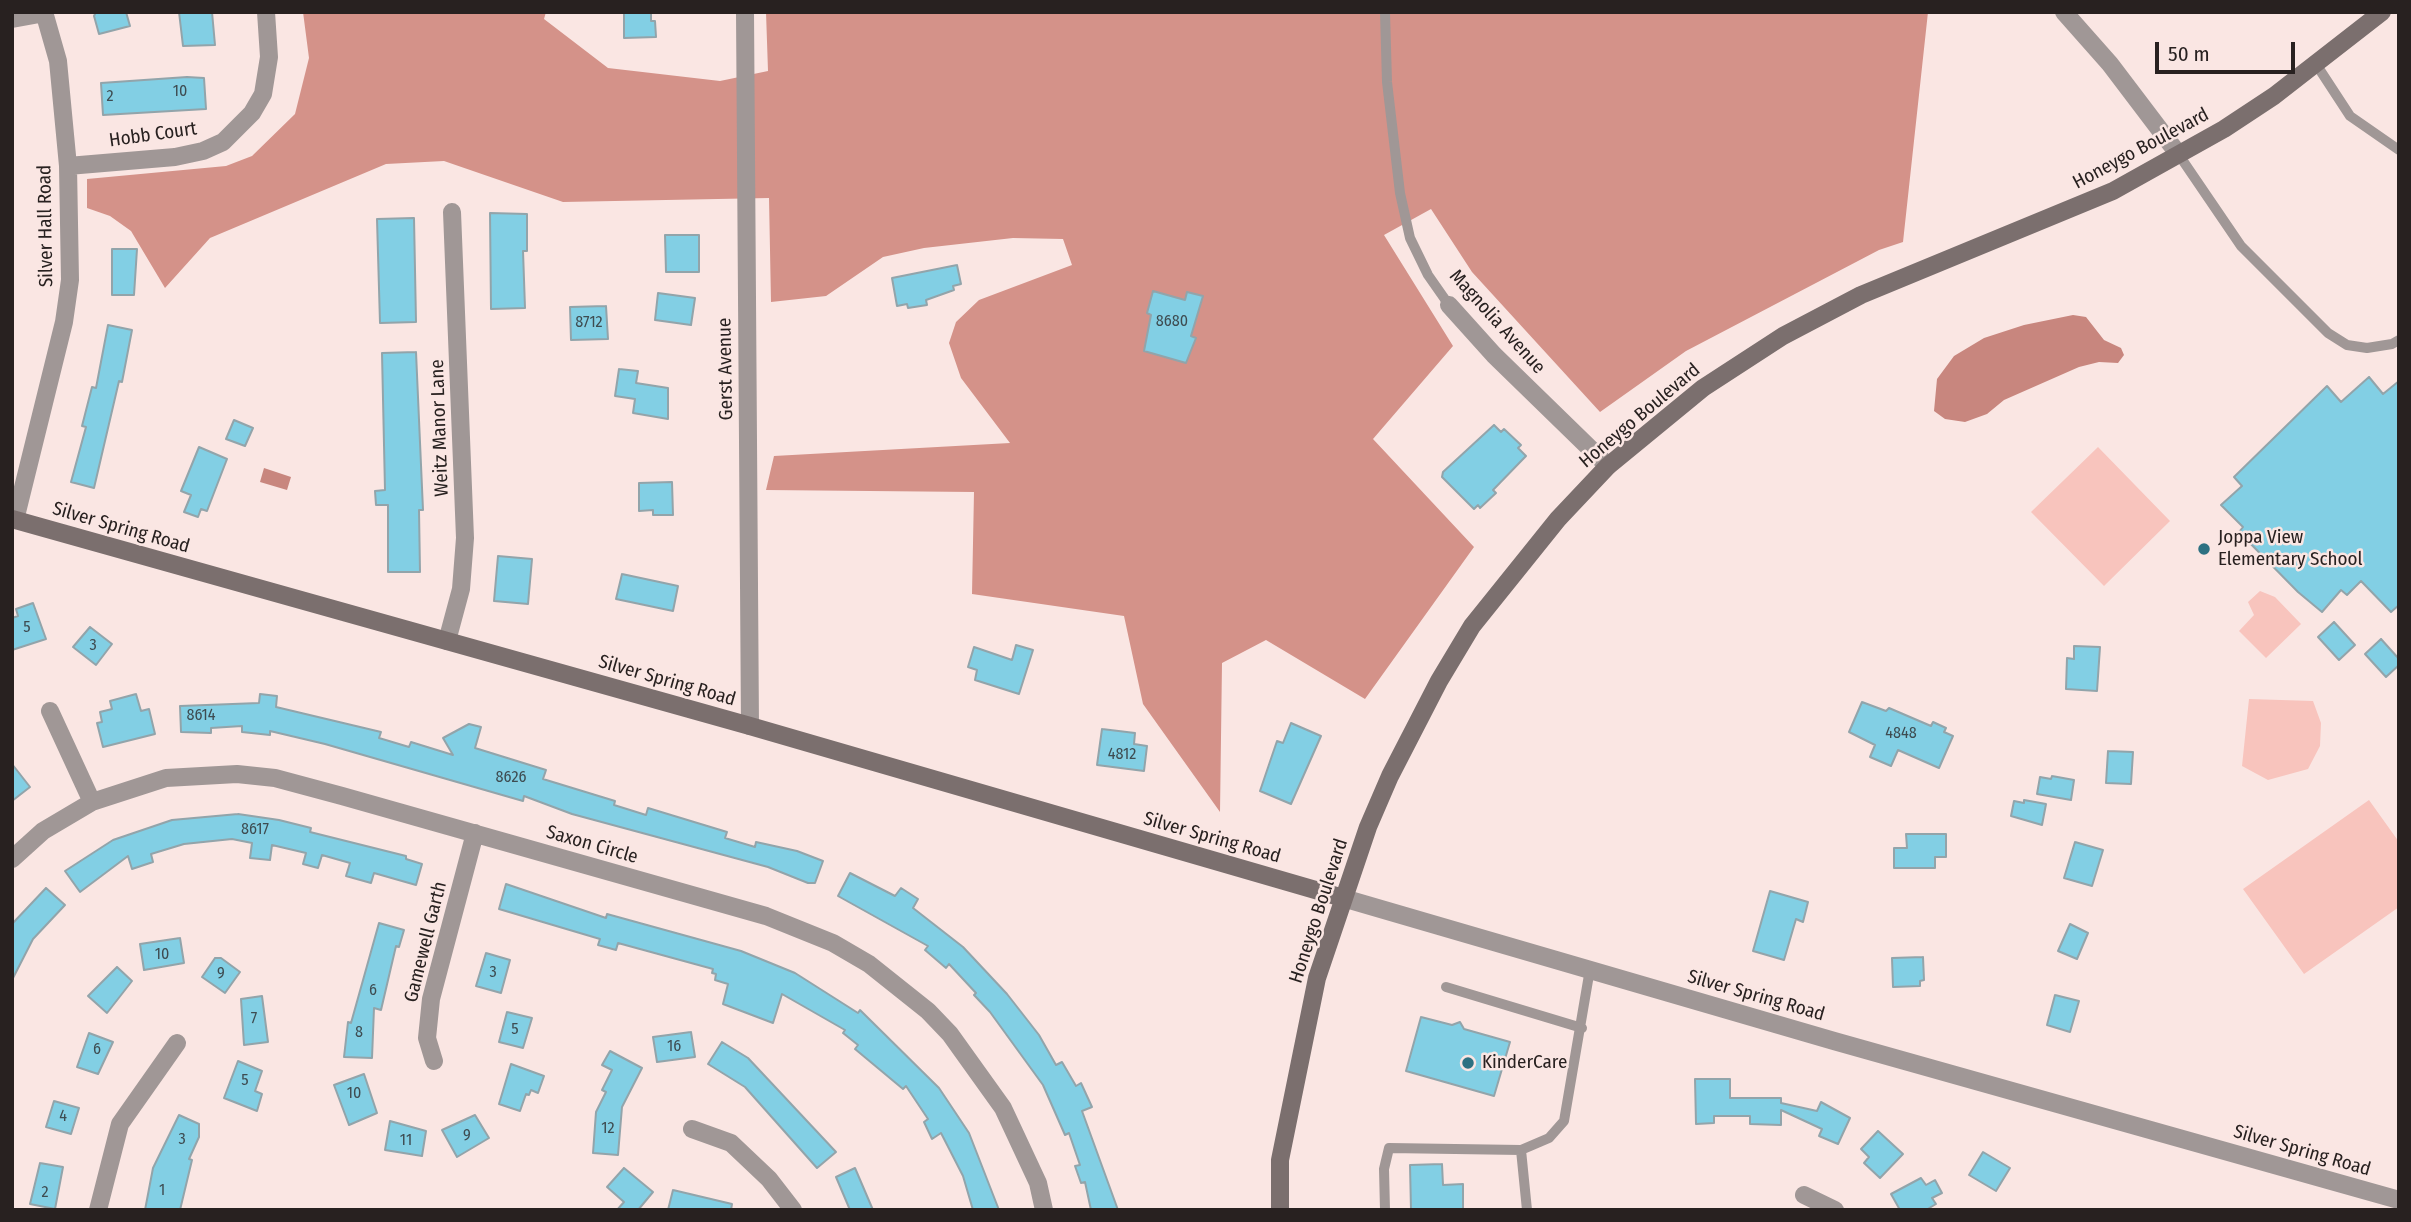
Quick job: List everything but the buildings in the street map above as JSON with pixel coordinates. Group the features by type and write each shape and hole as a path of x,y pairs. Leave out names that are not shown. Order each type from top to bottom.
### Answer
{"main road":[{"name":"Honeygo Boulevard","path":"1280,1210 1280,1160 1298,1058 1317,978 1343,898 1390,776 1439,681 1466,637 1558,519 1608,467 1703,388 1783,337 1861,295 2113,191 2244,116 2382,12"},
{"name":"Silver Spring Road","path":"14,520 750,726 1343,898"}],"street":[{"name":"Hobb Court","path":"68,166 175,157 204,151 223,142 252,113 263,94 269,57 266,12"},
{"name":"Gerst Avenue","path":"746,12 750,726"},
{"path":"2064,12 2110,64 2179,155"},
{"name":"Silver Hall Road","path":"14,520 64,322 70,280 68,166 58,61 45,13"},
{"path":"12,19 45,13"},
{"name":"Weitz Manor Lane","path":"447,641 461,589 466,538 452,212"},
{"name":"Magnolia Avenue","path":"1449,305 1494,355 1608,467"},
{"path":"50,711 92,802"},
{"name":"Saxon Circle","path":"12,859 43,831 92,802 166,778 237,774 301,785 766,916 833,943 869,964 928,1011 950,1034 989,1084 1022,1144 1038,1182 1044,1210"},
{"name":"Gamewell Garth","path":"434,1061 427,1038 431,999 475,833"},
{"name":"Silver Spring Road","path":"1343,898 2399,1200"},
{"path":"99,1210 120,1124 177,1042"},
{"path":"692,1129 731,1143 769,1179 793,1210"},
{"path":"1804,1195 1835,1210"}],"lane":[{"name":"Magnolia Avenue","path":"1385,12 1387,82 1400,193 1407,227 1428,275 1449,305"},
{"path":"2316,64 2350,116 2399,150"},
{"path":"2179,155 2241,246 2328,333 2347,345 2367,348 2392,344 2399,340"},
{"path":"1385,1210 1384,1169 1389,1148 1521,1150 1549,1139 1564,1121 1590,969"},
{"path":"1446,987 1582,1028"},
{"path":"1521,1150 1527,1210"}],"shaded area":[{"path":"303,12 546,12 544,19 608,68 720,81 768,71 766,12 1928,12 1903,242 1879,250 1686,351 1600,412 1472,272 1431,209 1384,235 1453,346 1373,439 1474,547 1365,699 1266,640 1222,663 1220,812 1143,704 1124,616 972,594 974,492 766,490 774,456 1010,443 961,378 949,343 956,322 979,300 1072,265 1063,239 1013,238 924,248 883,257 826,296 771,302 769,198 563,202 444,161 386,164 210,238 165,288 131,231 110,216 87,208 87,179 226,166 252,156 295,114 309,58"},
{"path":"2073,315 2086,317 2104,340 2121,348 2124,355 2118,363 2099,362 2079,367 2004,400 1987,414 1965,422 1945,419 1934,411 1937,379 1954,356 1984,338 2024,325"},
{"path":"2098,447 2170,521 2104,586 2031,512"},
{"path":"264,468 291,477 287,490 260,482"},
{"path":"2260,591 2275,597 2301,624 2266,658 2239,631 2254,615 2248,602"},
{"path":"2249,699 2313,701 2321,723 2320,746 2308,769 2268,780 2242,766"},
{"path":"2369,800 2399,842 2399,907 2304,974 2243,889"}],"place":[{"name":"Joppa View Elementary School","path":"2204,549"},
{"name":"KinderCare","path":"1468,1063"}]}
